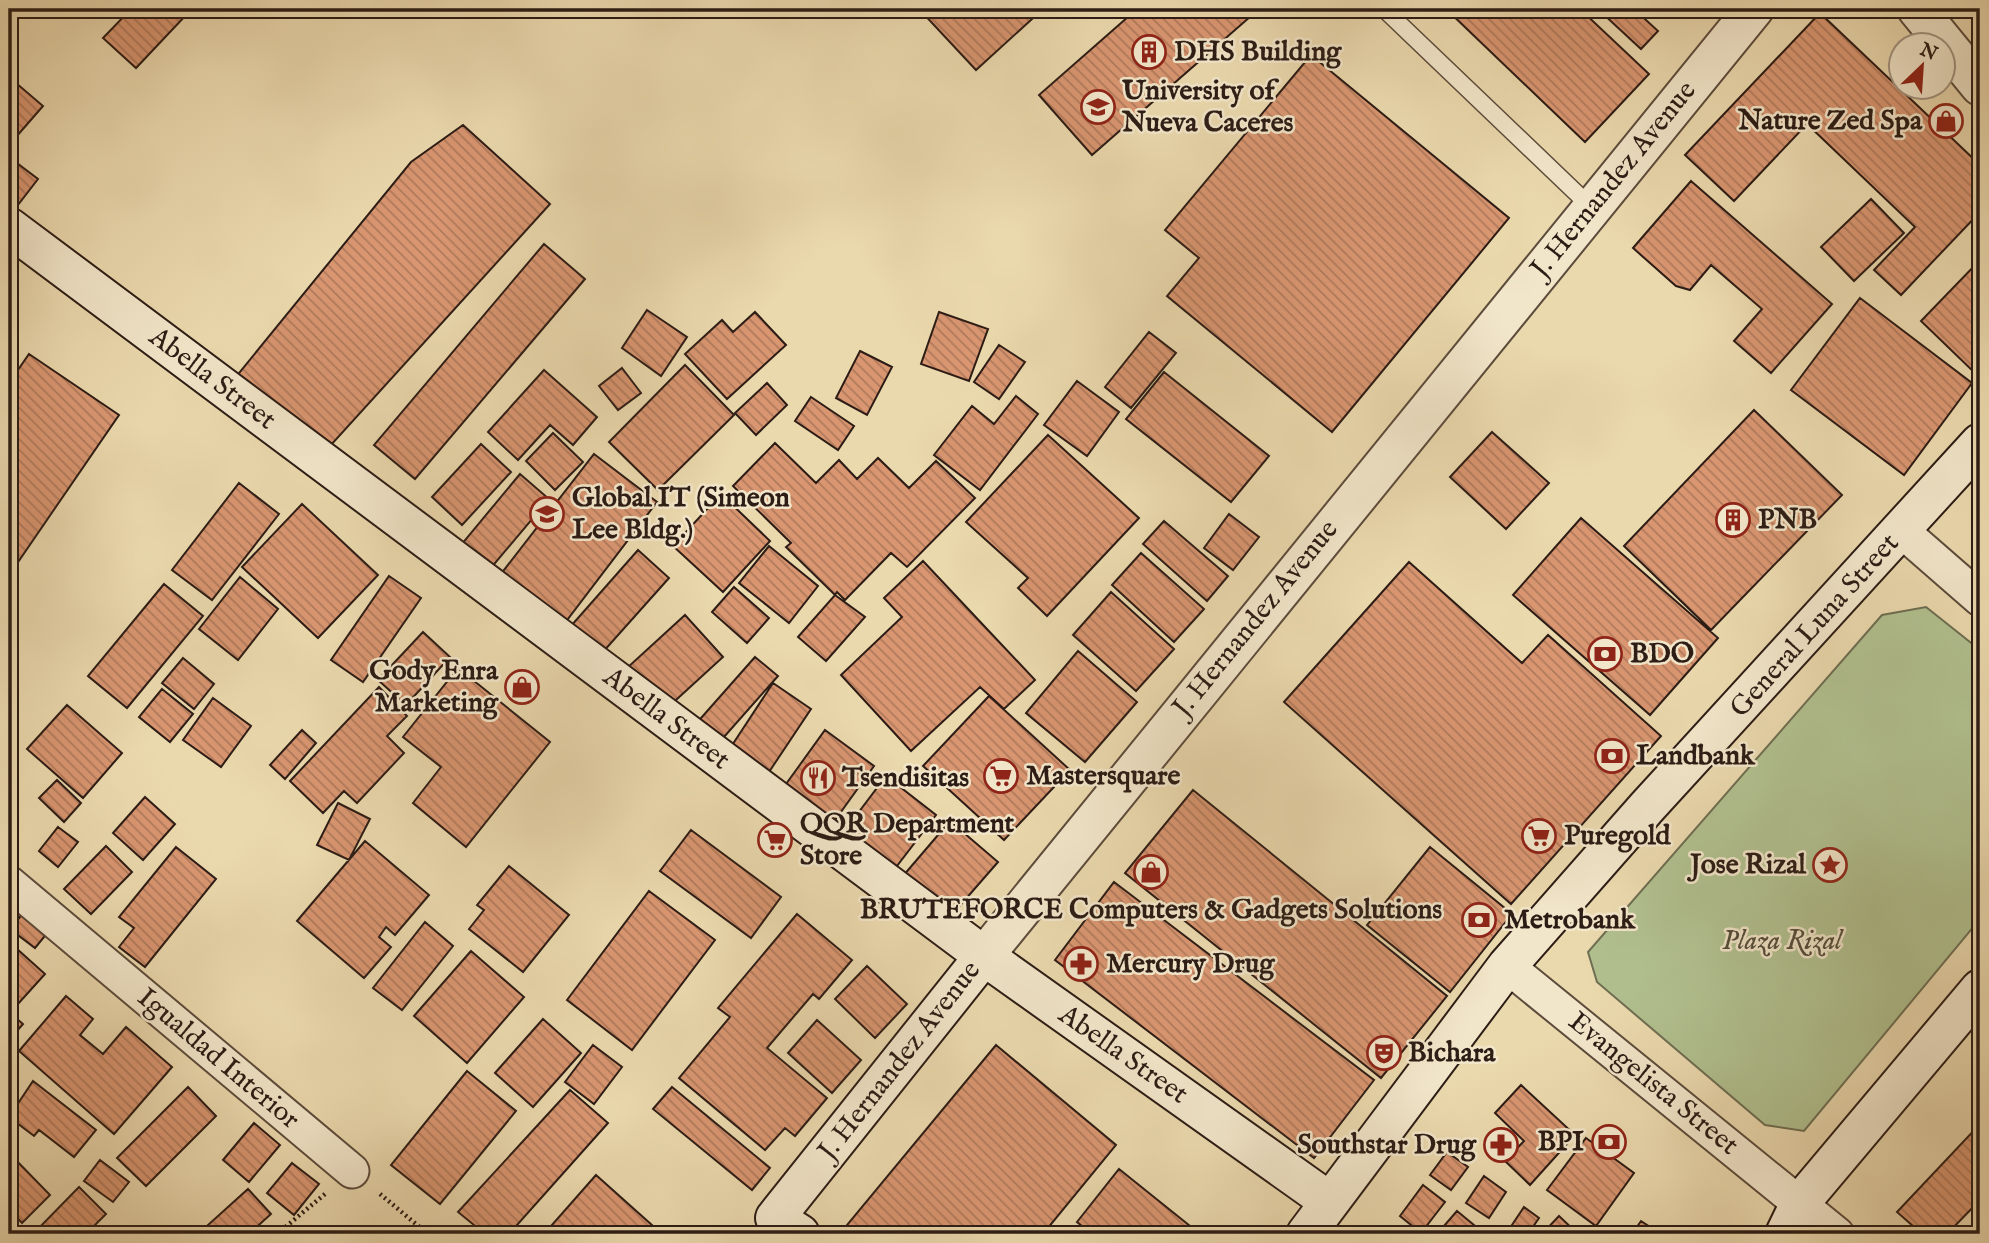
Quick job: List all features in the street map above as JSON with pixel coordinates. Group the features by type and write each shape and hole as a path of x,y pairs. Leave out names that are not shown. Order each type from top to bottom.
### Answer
{"main road":[{"name":"J. Hernandez Avenue","path":"779,1229 984,957 1754,9"},
{"path":"1935,14 1980,86"},
{"name":"Abella Street","path":"9,227 984,957 1330,1202"},
{"name":"General Luna Street","path":"1306,1234 1507,966 1647,807 1980,443"},
{"path":"1793,1218 1978,995"}],"street":[{"path":"1902,531 1980,599"},
{"name":"Igualdad Interior","path":"9,883 352,1171"},
{"name":"Evangelista Street","path":"1507,966 1793,1218 1838,1234"}],"lane":[{"path":"1384,9 1591,208"}],"path":[{"path":"277,1234 352,1171 428,1234"}],"green space":[{"name":"Plaza Rizal","path":"1926,607 1980,650 1980,919 1804,1131 1765,1125 1597,982 1588,952 1882,615"}],"building":[{"path":"131,9 181,9 187,14 136,68 103,38"},
{"path":"919,9 1043,9 976,70"},
{"name":"DHS Building","path":"1137,9 1259,9 1092,155 1039,95"},
{"path":"1446,9 1580,9 1649,74 1585,142"},
{"path":"1604,9 1634,9 1658,31 1641,49 1601,12"},
{"path":"1820,13 1888,78 1888,102 1914,102 1980,165 1980,212 1901,295 1874,270 1915,227 1807,124 1734,201 1685,155"},
{"path":"1311,55 1509,218 1332,432 1167,296 1199,258 1165,230"},
{"path":"9,77 43,106 16,137 9,135"},
{"path":"463,125 550,204 331,445 235,378 411,162"},
{"path":"9,157 38,179 14,210 9,206"},
{"path":"1691,181 1832,304 1771,373 1734,341 1762,309 1711,265 1690,290 1676,286 1633,248"},
{"path":"1871,199 1904,233 1854,281 1821,247"},
{"path":"544,244 585,279 415,479 374,445"},
{"path":"1980,260 1980,378 1921,321"},
{"path":"1860,298 1972,383 1904,475 1791,390"},
{"path":"647,310 687,337 661,376 622,348"},
{"path":"755,312 786,345 727,399 685,354 722,320 733,332"},
{"path":"939,312 988,329 969,381 921,364"},
{"path":"1149,332 1176,353 1131,408 1105,387"},
{"path":"999,345 1025,362 999,399 974,382"},
{"path":"860,351 892,367 867,415 836,398"},
{"path":"29,354 119,415 16,565 9,560 9,383"},
{"path":"685,365 734,415 658,490 609,442"},
{"path":"622,368 641,393 618,410 599,386"},
{"path":"544,370 597,417 573,445 550,425 518,460 488,432"},
{"path":"1164,372 1269,456 1231,502 1126,419"},
{"path":"1077,381 1119,412 1087,456 1044,425"},
{"path":"767,383 787,405 756,435 735,413"},
{"path":"1016,396 1038,414 980,490 934,455 972,406 994,424"},
{"path":"811,397 854,426 838,450 795,421"},
{"name":"PNB","path":"1754,410 1842,495 1711,630 1624,546"},
{"path":"1492,432 1549,483 1506,529 1450,477"},
{"path":"553,433 583,462 555,490 526,461"},
{"path":"1048,435 1139,518 1047,616 1018,588 1028,578 966,522"},
{"path":"775,443 816,483 839,460 857,479 878,458 909,488 936,461 975,498 907,567 891,553 845,600 837,592 835,595 786,547 791,543 733,486"},
{"path":"481,444 511,472 462,525 432,497"},
{"path":"594,454 657,502 561,628 497,579"},
{"path":"520,474 549,499 485,575 456,551"},
{"path":"239,483 279,514 212,600 172,570"},
{"path":"721,494 770,541 723,592 673,546"},
{"path":"302,504 378,575 318,638 242,567"},
{"path":"1229,514 1259,537 1233,570 1204,548"},
{"path":"1581,518 1718,638 1650,715 1513,595"},
{"path":"1164,521 1228,576 1207,601 1143,544"},
{"path":"769,546 818,586 789,623 739,583"},
{"path":"638,550 669,578 602,653 571,626"},
{"path":"1141,553 1204,609 1174,642 1112,585"},
{"path":"923,561 1035,680 1004,709 980,687 911,751 841,675 902,617 884,598"},
{"path":"1409,562 1522,663 1548,635 1661,736 1511,904 1284,702"},
{"path":"389,576 421,598 363,682 331,660"},
{"path":"240,577 278,609 238,660 199,629"},
{"path":"164,584 203,616 127,708 88,676"},
{"path":"734,587 769,618 747,643 712,612"},
{"path":"1111,592 1174,649 1136,691 1073,635"},
{"path":"835,595 865,617 826,661 798,637"},
{"path":"685,615 723,657 665,710 627,668"},
{"path":"423,632 450,657 406,705 378,680"},
{"path":"1078,651 1137,702 1085,762 1026,713"},
{"path":"755,657 778,676 716,746 694,726"},
{"path":"183,658 214,684 194,709 162,683"},
{"path":"458,668 550,742 466,847 413,803 441,767 403,737"},
{"path":"773,683 811,709 763,781 725,756"},
{"path":"379,687 407,716 387,736 404,753 357,803 344,791 323,813 290,781"},
{"path":"162,689 193,714 170,742 139,717"},
{"path":"989,696 1070,770 1004,840 923,766"},
{"path":"213,698 251,726 221,767 183,740"},
{"path":"67,705 122,753 83,798 27,749"},
{"path":"302,730 316,743 285,779 270,765"},
{"path":"825,730 874,766 830,827 781,791"},
{"path":"886,776 936,815 890,875 840,837"},
{"path":"57,780 81,803 64,822 39,798"},
{"path":"1193,790 1447,996 1381,1078 1125,873"},
{"path":"145,797 175,824 143,860 113,833"},
{"path":"338,803 370,819 349,860 317,845"},
{"path":"950,821 998,862 950,917 903,876"},
{"path":"58,827 78,842 58,867 39,851"},
{"path":"691,830 781,897 751,938 660,871"},
{"path":"365,841 429,895 395,935 386,927 379,937 391,947 364,978 297,921"},
{"path":"106,846 132,872 91,914 64,889"},
{"path":"176,847 216,879 145,967 119,947 134,928 119,917"},
{"path":"1430,847 1512,914 1450,992 1367,925"},
{"path":"509,866 569,915 523,972 469,929 484,910 477,905"},
{"path":"1114,882 1374,1080 1314,1158 1055,960"},
{"path":"649,891 715,940 632,1050 567,1000"},
{"path":"24,912 49,931 35,948 10,929"},
{"path":"797,914 852,960 819,999 813,994 767,1048 827,1098 795,1136 785,1128 765,1150 679,1078 730,1017 718,1008"},
{"path":"425,922 453,946 402,1010 373,988"},
{"path":"16,948 45,974 17,1005 9,998 9,956"},
{"path":"471,951 524,997 467,1063 414,1016"},
{"path":"867,966 907,1004 875,1038 835,999"},
{"path":"66,996 93,1019 80,1035 103,1054 126,1027 172,1067 114,1134 19,1051"},
{"path":"9,1012 23,1024 9,1040"},
{"path":"543,1019 581,1053 533,1107 495,1073"},
{"path":"817,1020 861,1060 832,1093 788,1053"},
{"path":"593,1045 622,1067 594,1104 565,1082"},
{"path":"996,1045 1116,1145 1043,1234 859,1234 847,1225"},
{"path":"467,1071 516,1111 440,1204 391,1165"},
{"path":"33,1081 96,1130 74,1157 39,1130 34,1136 9,1117"},
{"path":"1521,1085 1575,1135 1530,1185 1505,1161 1524,1141 1495,1113"},
{"path":"188,1087 216,1116 146,1186 117,1158"},
{"path":"672,1087 770,1168 752,1190 653,1109"},
{"path":"570,1090 608,1123 509,1234 485,1234 458,1212"},
{"path":"254,1123 280,1145 249,1182 223,1160"},
{"path":"1980,1124 1980,1200 1947,1234 1922,1234 1897,1212"},
{"path":"1586,1138 1634,1173 1596,1226 1547,1190"},
{"path":"1447,1152 1468,1167 1451,1190 1430,1175"},
{"path":"9,1153 50,1195 22,1223 9,1209"},
{"path":"100,1160 129,1182 113,1202 84,1181"},
{"path":"292,1163 319,1184 294,1215 267,1193"},
{"path":"1119,1169 1200,1234 1092,1234 1077,1222"},
{"path":"596,1175 662,1234 544,1234"},
{"path":"1484,1176 1506,1192 1489,1218 1466,1203"},
{"path":"1423,1185 1445,1202 1421,1233 1400,1216"},
{"path":"79,1187 106,1214 86,1234 33,1234"},
{"path":"248,1189 271,1214 249,1234 217,1234 208,1225"},
{"path":"1524,1207 1539,1218 1528,1234 1506,1234"},
{"path":"1457,1211 1480,1230 1475,1234 1437,1234"},
{"path":"1559,1216 1578,1234 1542,1234"},
{"path":"1980,1218 1980,1234 1966,1234"},
{"path":"1641,1221 1661,1234 1632,1234"}],"place":[{"name":"DHS Building","path":"1149,52"},
{"name":"University of Nueva Caceres","path":"1098,107"},
{"name":"Nature Zed Spa","path":"1946,121"},
{"name":"Global IT (Simeon Lee Bldg.)","path":"547,514"},
{"name":"PNB","path":"1733,520"},
{"name":"BDO","path":"1605,654"},
{"name":"Gody Enra Marketing","path":"522,687"},
{"name":"Landbank","path":"1612,756"},
{"name":"Mastersquare","path":"1001,776"},
{"name":"Tsendisitas","path":"818,778"},
{"name":"Puregold","path":"1539,836"},
{"name":"QQR Department Store","path":"775,840"},
{"name":"Jose Rizal","path":"1830,865"},
{"name":"BRUTEFORCE Computers & Gadgets Solutions","path":"1151,872"},
{"name":"Metrobank","path":"1479,920"},
{"name":"Mercury Drug","path":"1081,964"},
{"name":"Bichara","path":"1384,1053"},
{"name":"BPI","path":"1609,1142"},
{"name":"Southstar Drug","path":"1501,1145"}]}
